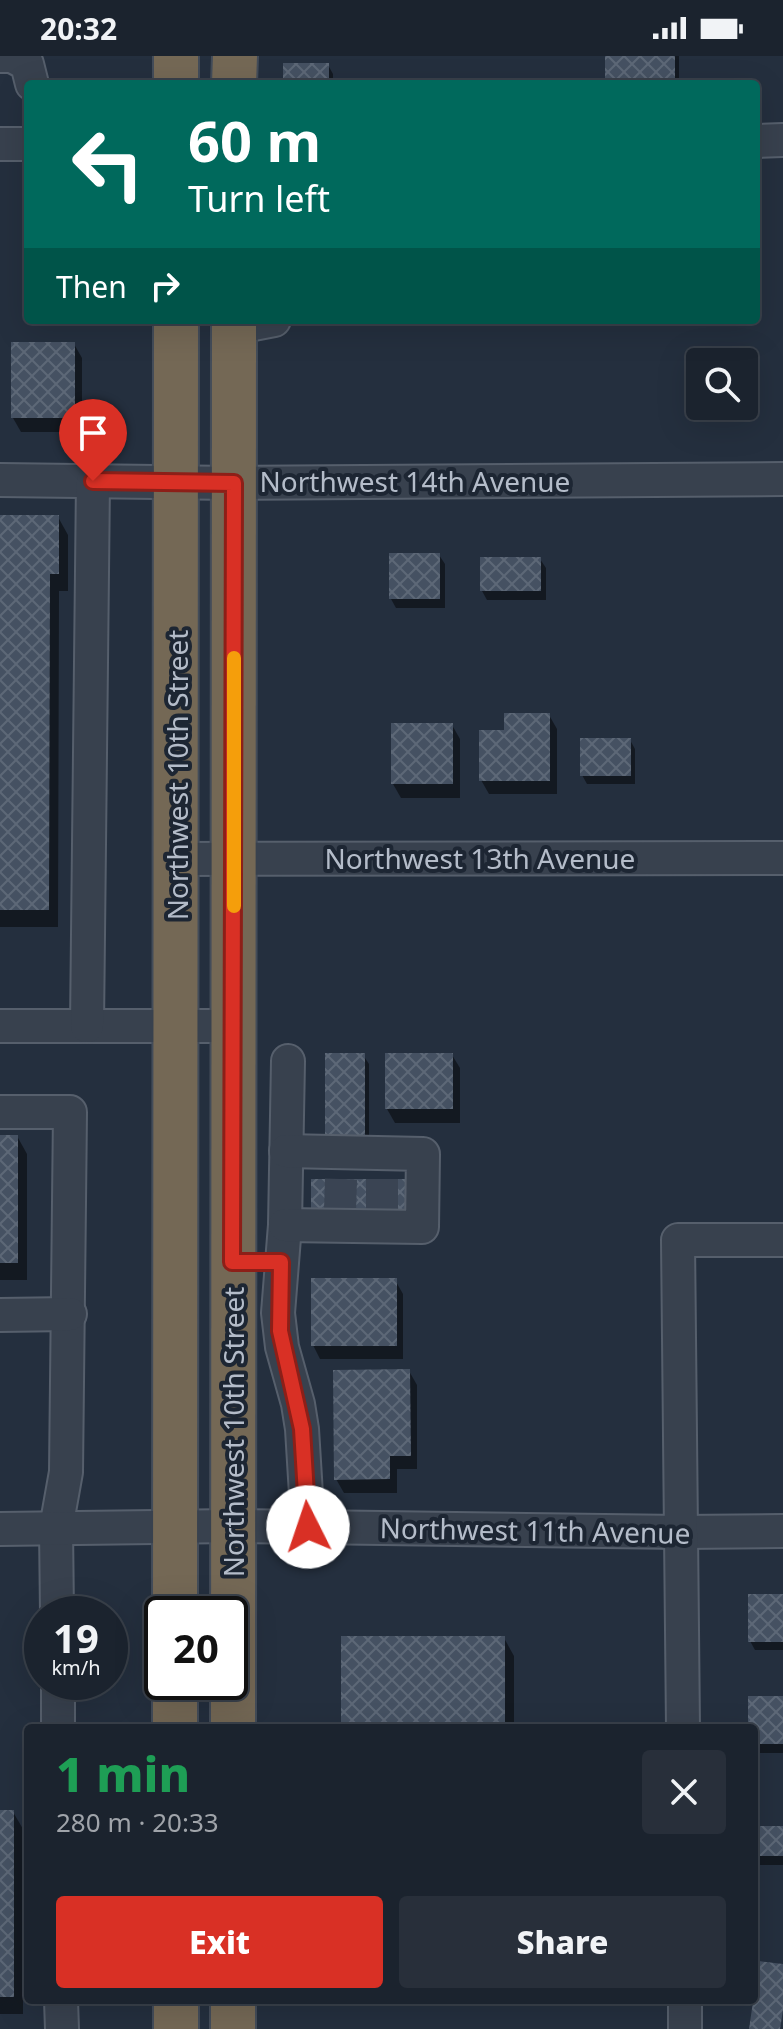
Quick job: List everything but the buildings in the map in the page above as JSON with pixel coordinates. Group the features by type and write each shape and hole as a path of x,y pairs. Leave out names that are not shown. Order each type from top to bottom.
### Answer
{"highway":[{"path":"176,56 176,80"},
{"path":"234,80 235,56"},
{"name":"Northwest 10th Street","path":"175,1596 176,324"},
{"name":"Northwest 10th Street","path":"233,1724 234,483 247,324"},
{"path":"175,1700 175,1724"},
{"path":"176,2004 176,2029"},
{"path":"233,2004 233,2029"}],"street":[{"path":"0,56 12,56 27,64 31,80"},
{"path":"760,141 783,140"},
{"path":"0,144 24,144"},
{"name":"Northwest 14th Avenue","path":"0,480 234,483 783,479"},
{"path":"87,1026 93,481"},
{"name":"Northwest 13th Avenue","path":"177,859 783,858"},
{"path":"0,1026 234,1026"},
{"path":"234,1087 287,1074 285,1225 278,1313 302,1429 308,1527"},
{"path":"0,1112 70,1112 66,1472 56,1528 57,1596"},
{"path":"285,1225 340,1218 382,1219 422,1227 423,1154 382,1166 341,1166 286,1151"},
{"path":"234,1184 286,1185"},
{"path":"683,1724 678,1240 783,1240"},
{"path":"232,1262 281,1262"},
{"path":"0,1315 70,1314"},
{"path":"233,1364 287,1365"},
{"name":"Northwest 11th Avenue","path":"0,1529 233,1526 783,1531"},
{"path":"58,1700 58,1724"},
{"path":"61,2004 62,2029"},
{"path":"685,2004 685,2029"}],"tunnel":[{"path":"340,1211 341,1179"},
{"path":"382,1179 382,1211"}],"slow traffic":[{"path":"234,658 234,906"}],"route":[{"path":"93,481 234,483 232,1262 281,1262 278,1313 282,1347 302,1429 308,1527"}]}
